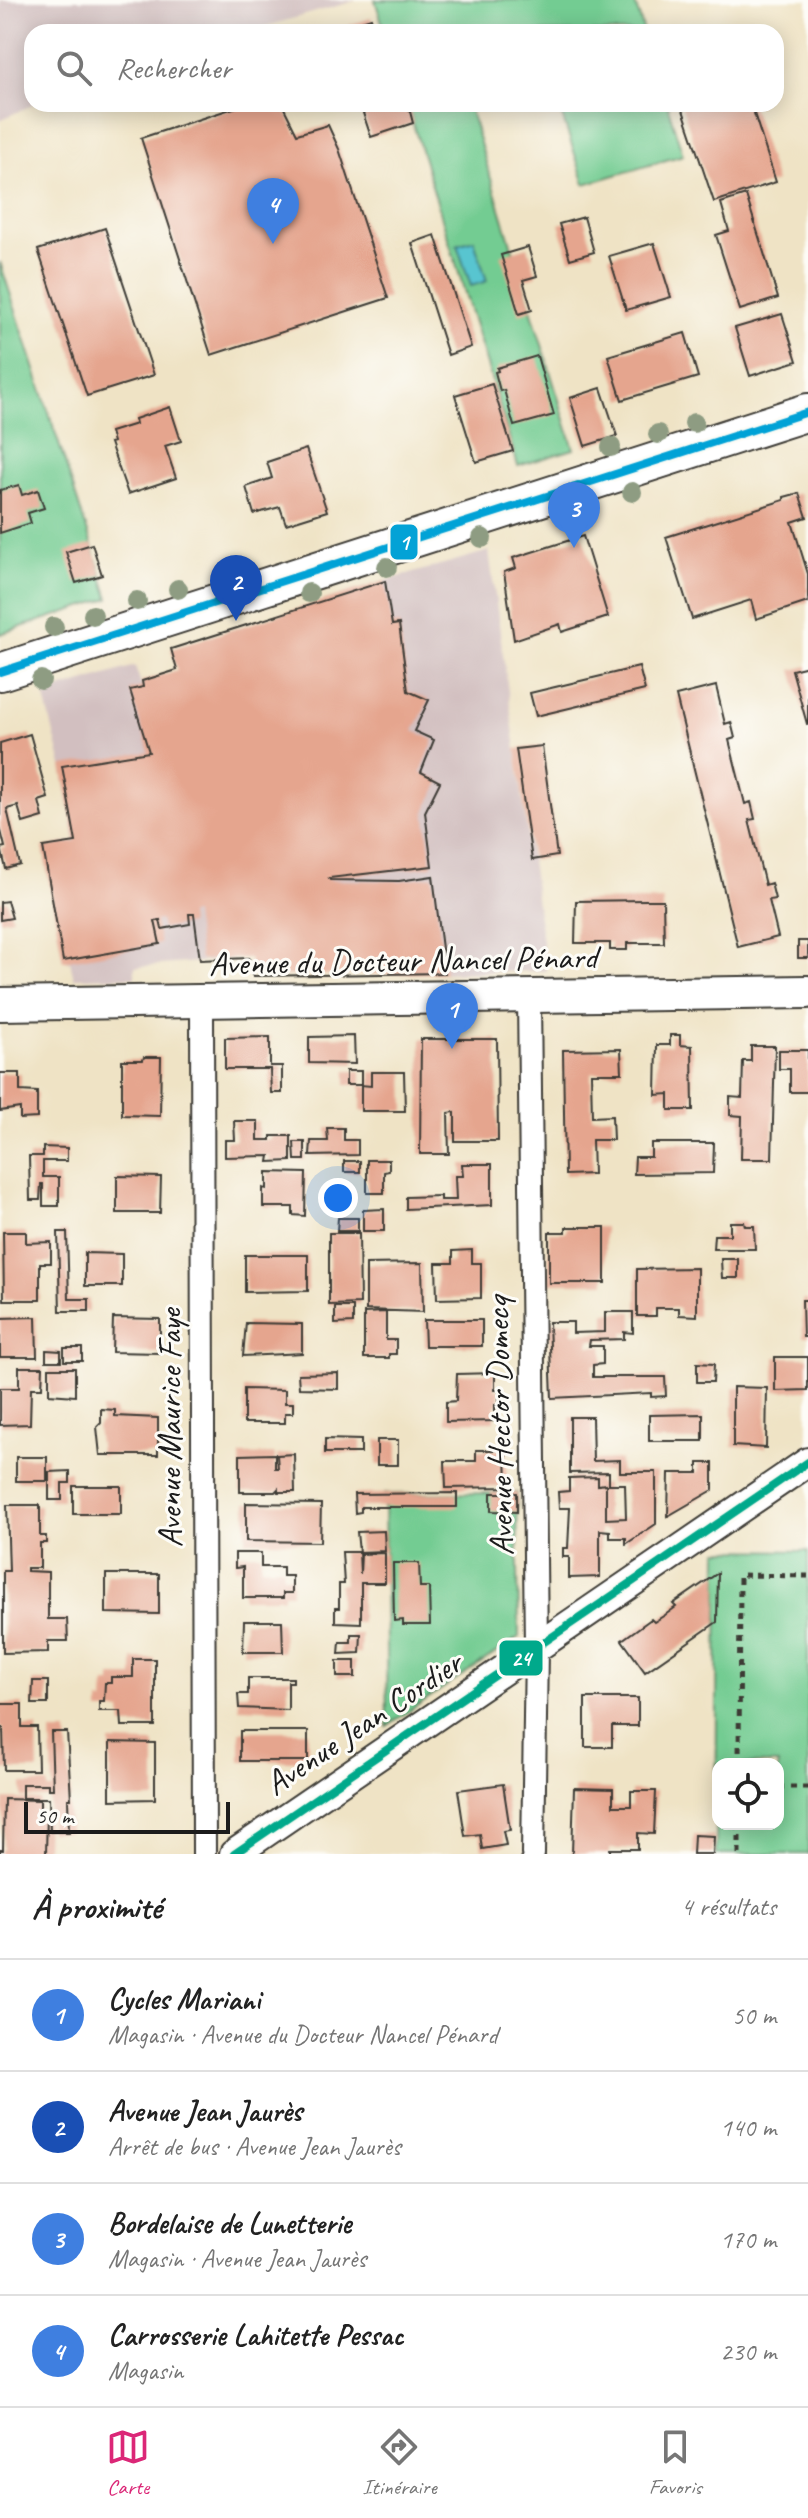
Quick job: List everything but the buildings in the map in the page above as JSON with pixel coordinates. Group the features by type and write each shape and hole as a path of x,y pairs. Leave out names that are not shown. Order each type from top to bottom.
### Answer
{"main road":[{"path":"0,672 808,412"},
{"name":"Avenue du Docteur Nancel Pénard","path":"0,1004 808,992"}],"street":[{"name":"Avenue Hector Domecq","path":"529,997 536,1649 533,1854"},
{"name":"Avenue Maurice Faye","path":"202,1001 204,1854"},
{"name":"Avenue Jean Cordier","path":"234,1854 808,1462"}],"path":[{"path":"739,1758 740,1575 808,1576"},
{"path":"784,1787 808,1787"},
{"path":"739,1830 739,1854"}],"shaded area":[{"path":"0,0 358,0 274,24 24,24 24,109 0,120"},
{"path":"489,551 546,971 253,976 249,958 135,967 135,977 74,978 70,961 63,961 43,847 75,841 62,766 44,694 135,666 142,687 142,681 177,670 171,649"}],"green space":[{"path":"375,0 634,0 642,24 382,24"},
{"path":"409,112 470,112 574,449 518,466"},
{"path":"561,112 670,112 683,155 585,184"},
{"path":"0,262 109,598 0,634"},
{"path":"517,1493 519,1637 387,1726 384,1494"},
{"path":"718,1550 808,1551 808,1854 716,1854 716,1830 784,1830 784,1758 717,1758"}],"water":[{"path":"474,240 487,281 471,286 457,245"}],"transit line":[{"name":"1","path":"0,672 808,412"},
{"name":"24","path":"234,1854 808,1462"}],"place":[{"name":"Carrosserie Lahitette Pessac","path":"273,244"},
{"name":"Bordelaise de Lunetterie","path":"574,548"},
{"name":"Avenue Jean Jaurès","path":"236,621"},
{"name":"Cycles Mariani","path":"452,1049"}]}
